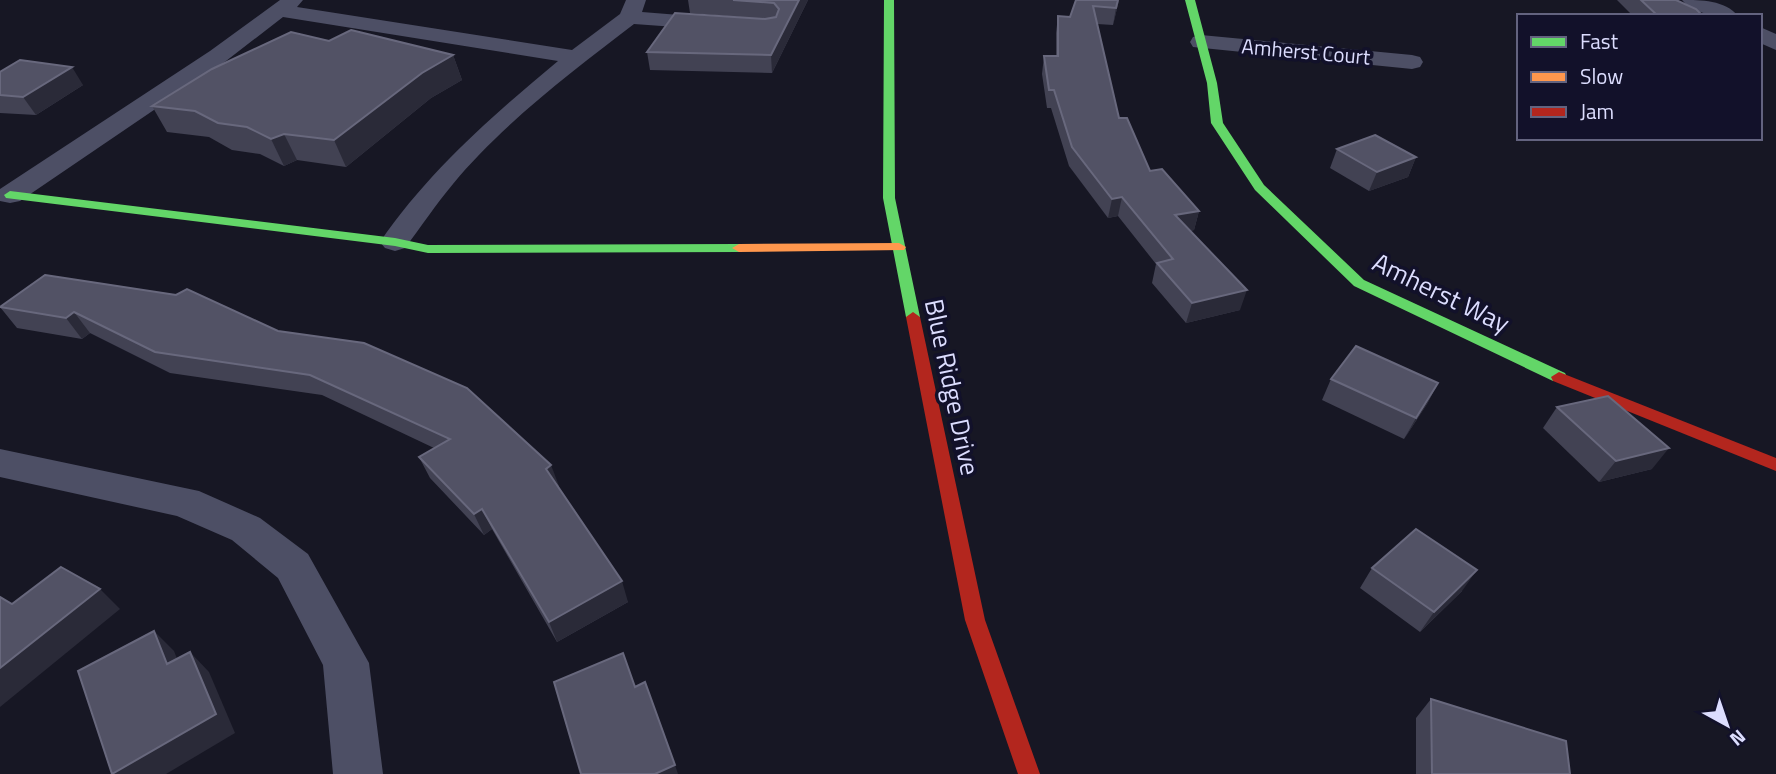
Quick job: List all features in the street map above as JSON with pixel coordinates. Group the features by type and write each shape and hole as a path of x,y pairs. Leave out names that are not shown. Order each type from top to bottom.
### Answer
{"street":[{"name":"Blue Ridge Drive","path":"889,0 889,198 975,620 1029,774"},
{"name":"Amherst Way","path":"1190,0 1212,83 1217,123 1259,187 1359,283 1588,391 1776,465"},
{"path":"1692,0 1724,14"},
{"path":"10,195 218,57 285,5 576,57"},
{"path":"395,242 444,176 503,118 633,9 739,26"},
{"name":"Amherst Court","path":"1200,42 1412,62"},
{"path":"10,195 395,242 428,249 899,247"},
{"path":"0,463 185,502 246,529 293,566 346,663 358,774"}],"building":[{"path":"733,0 799,0 771,55 647,52 675,13 765,19 776,17 779,9 774,3"},
{"path":"1076,0 1118,0 1116,8 1093,6 1119,118 1127,118 1150,171 1162,169 1199,211 1175,215 1247,290 1192,303 1157,263 1173,259 1122,197 1112,199 1072,147 1054,90 1049,90 1044,56 1058,56 1058,16 1070,17"},
{"path":"1641,0 1676,0 1701,14 1656,14"},
{"path":"351,30 453,55 422,73 334,140 284,134 271,139 247,127 218,123 195,111 152,106 212,69 291,32 329,41"},
{"path":"20,60 72,67 23,97 0,95 0,72"},
{"path":"1375,135 1416,157 1377,172 1337,149"},
{"path":"45,275 176,295 187,289 278,331 364,343 467,388 551,465 546,469 622,581 549,622 482,509 474,514 419,457 450,439 310,375 155,352 74,312 66,318 0,307"},
{"path":"1356,346 1438,383 1416,418 1331,379"},
{"path":"1608,396 1669,448 1616,461 1557,407"},
{"path":"1416,529 1477,570 1434,612 1372,568"},
{"path":"61,567 100,589 0,668 0,597 12,604"},
{"path":"154,631 167,664 190,652 216,714 112,774 78,671"},
{"path":"623,653 635,687 645,682 675,765 655,774 581,774 554,682"},
{"path":"1431,699 1566,741 1570,774 1432,774"}],"traffic: fast":[{"path":"889,0 889,198 913,317"},
{"path":"1190,0 1212,83 1217,123 1259,187 1359,283 1559,377"},
{"path":"10,195 395,242 428,249 739,248"}],"traffic: slow":[{"path":"739,248 899,247"}],"traffic: jam":[{"path":"913,317 975,620 1029,774"},
{"path":"1559,377 1776,465"}]}
